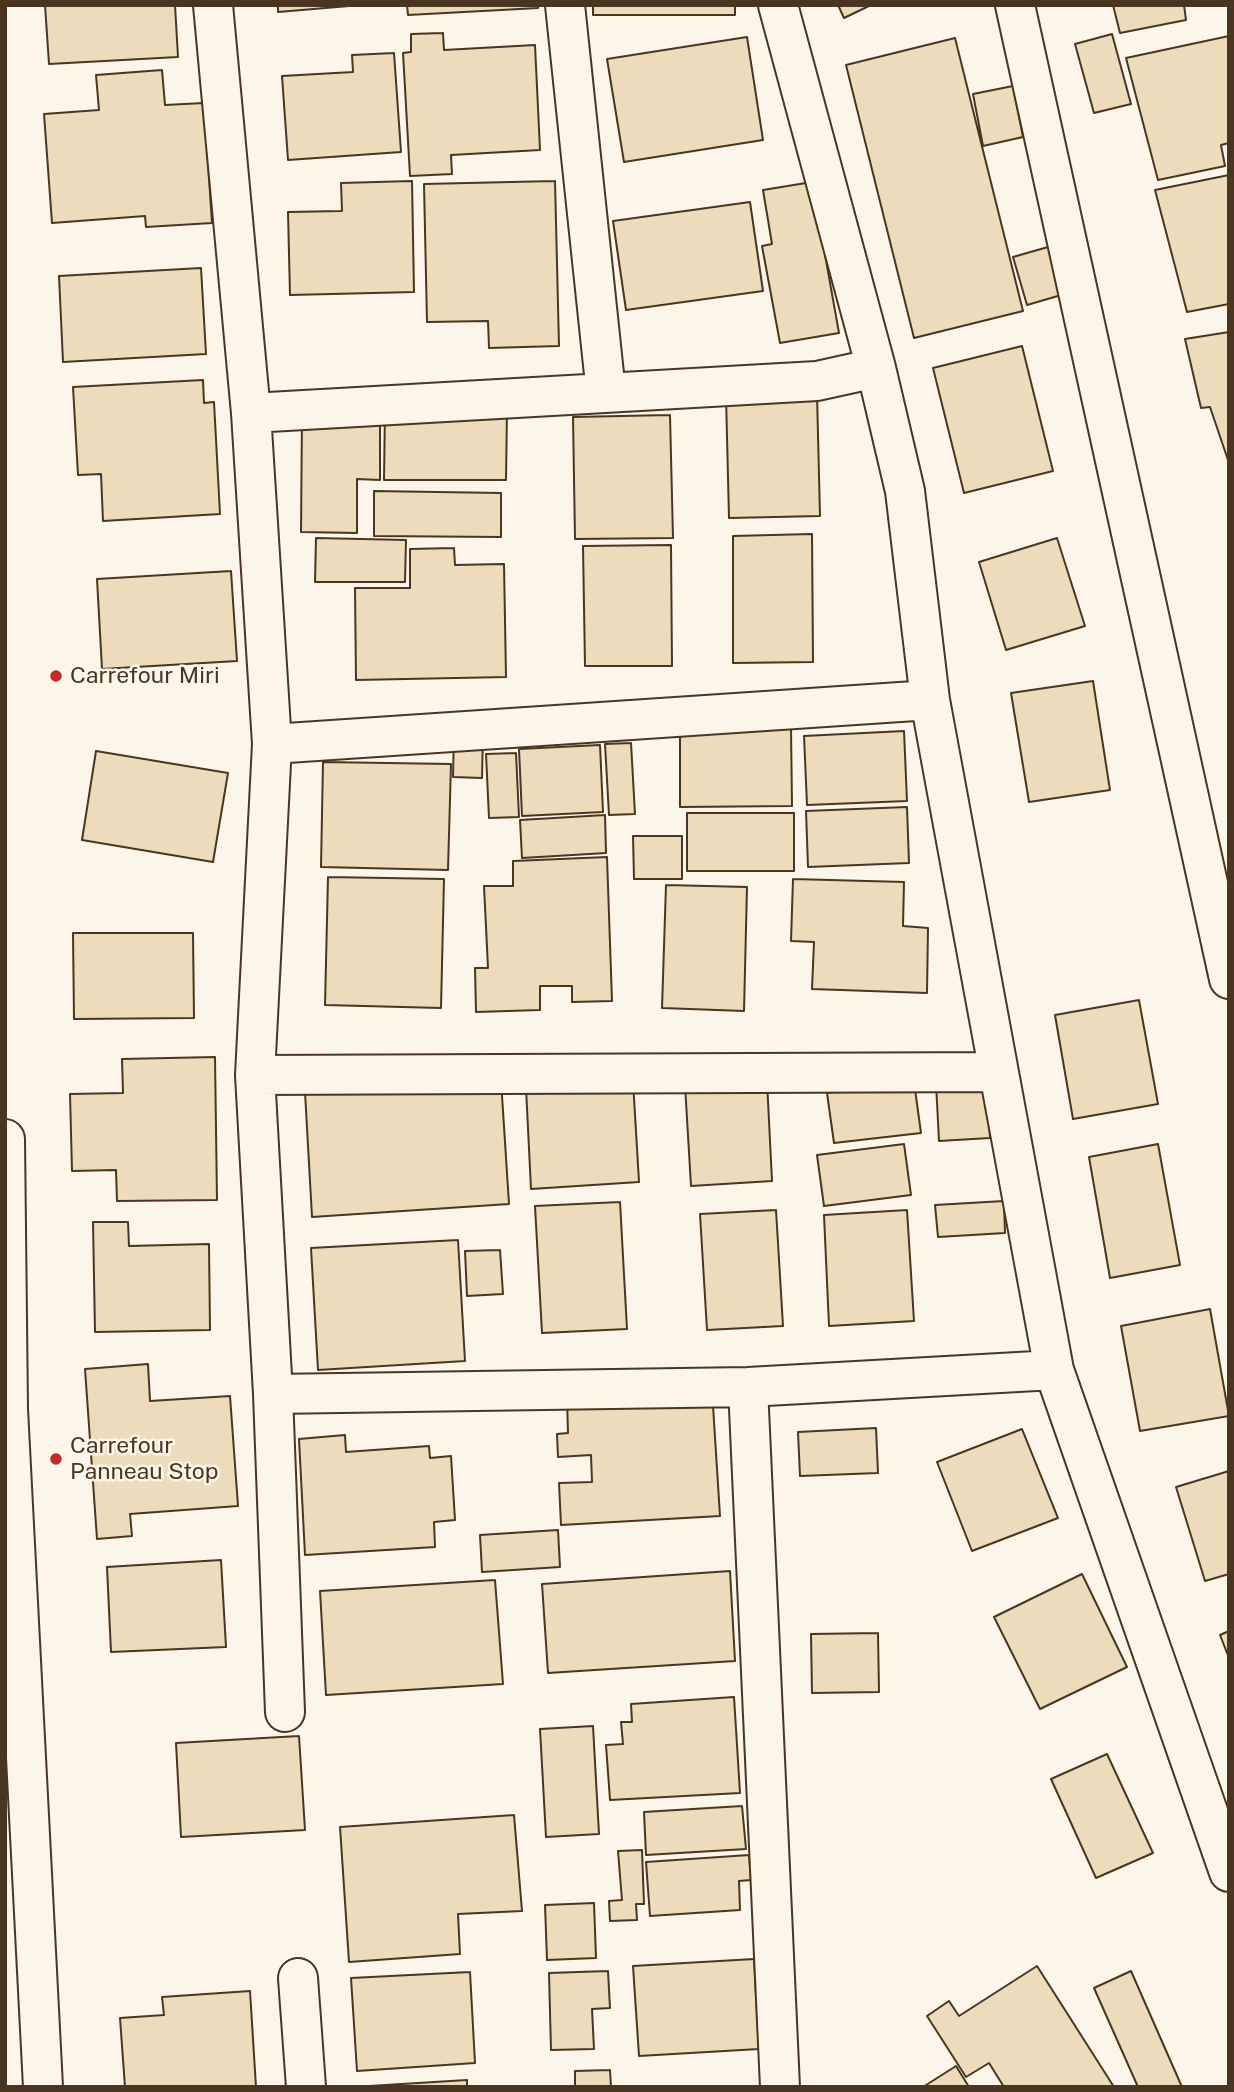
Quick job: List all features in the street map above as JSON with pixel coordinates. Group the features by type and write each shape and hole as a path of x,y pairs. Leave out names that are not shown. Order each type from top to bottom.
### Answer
{"street":[{"path":"214,5 251,413 272,744 255,1075 273,1394 285,1712"},
{"path":"565,5 606,393"},
{"path":"778,5 876,368 905,491 930,700 1054,1370 1229,1872"},
{"path":"1015,5 1229,979"},
{"path":"251,413 817,381 876,368"},
{"path":"272,744 930,700"},
{"path":"255,1075 998,1072"},
{"path":"5,1139 7,1409 43,2087"},
{"path":"273,1394 748,1387 1054,1370"},
{"path":"748,1387 780,2087"},
{"path":"298,1978 306,2087"}],"building":[{"path":"45,5 175,5 178,57 49,64"},
{"path":"278,5 361,5 278,12"},
{"path":"407,5 538,5 538,8 408,15"},
{"path":"593,5 735,5 735,15 593,15"},
{"path":"838,5 871,5 844,18"},
{"path":"1113,5 1184,5 1186,20 1120,33"},
{"path":"443,33 444,50 535,45 540,150 451,155 452,174 410,176 403,53 411,52 411,34"},
{"path":"1112,34 1131,104 1094,113 1075,44"},
{"path":"1229,36 1229,143 1221,145 1225,166 1158,180 1126,58"},
{"path":"747,37 763,140 624,162 607,59"},
{"path":"955,38 1023,311 914,338 846,65"},
{"path":"394,53 401,152 288,160 282,76 353,72 352,55"},
{"path":"162,70 165,105 204,103 212,223 146,227 145,216 52,223 44,114 99,110 96,75"},
{"path":"1013,86 1023,137 983,146 973,94"},
{"path":"1229,175 1229,304 1187,312 1155,190"},
{"path":"412,181 414,292 290,295 288,212 342,211 341,183"},
{"path":"555,181 559,346 489,348 488,321 427,322 424,184"},
{"path":"812,182 839,333 780,343 762,246 772,244 763,190"},
{"path":"750,202 763,291 626,310 613,221"},
{"path":"1062,243 1075,291 1027,305 1013,257"},
{"path":"201,268 206,354 63,362 59,276"},
{"path":"1229,332 1228,460 1210,407 1201,408 1185,339"},
{"path":"1022,346 1053,471 964,493 933,368"},
{"path":"203,380 204,403 214,402 220,514 103,521 101,474 78,475 73,387"},
{"path":"817,394 820,516 729,518 726,396"},
{"path":"385,408 507,410 506,480 384,480"},
{"path":"302,415 380,416 380,480 357,479 357,533 301,532"},
{"path":"670,415 673,538 575,539 573,417"},
{"path":"374,491 501,493 501,537 374,536"},
{"path":"812,534 813,662 733,663 733,536"},
{"path":"316,538 406,540 405,582 315,582"},
{"path":"1057,538 1085,626 1006,650 979,562"},
{"path":"671,545 672,666 585,666 583,546"},
{"path":"454,548 455,565 504,564 506,677 356,680 355,588 410,588 410,549"},
{"path":"231,571 237,661 102,669 97,579"},
{"path":"1093,681 1110,790 1029,802 1011,693"},
{"path":"680,728 791,728 792,806 680,807"},
{"path":"904,731 907,801 807,805 804,736"},
{"path":"454,733 483,733 482,778 453,777"},
{"path":"631,743 635,814 609,815 605,744"},
{"path":"600,745 603,812 522,816 519,749"},
{"path":"96,751 228,773 213,862 82,840"},
{"path":"516,753 519,817 489,818 486,754"},
{"path":"323,762 451,764 448,870 321,867"},
{"path":"907,807 909,863 808,867 806,811"},
{"path":"687,813 794,813 794,871 687,871"},
{"path":"605,815 606,853 522,858 520,820"},
{"path":"633,836 682,836 682,879 634,879"},
{"path":"607,857 612,1001 572,1002 572,986 540,986 540,1010 476,1012 475,968 488,968 484,886 513,886 513,861"},
{"path":"328,877 444,879 441,1008 325,1005"},
{"path":"793,879 904,882 903,926 928,928 927,993 812,989 814,942 791,941"},
{"path":"666,885 747,887 744,1011 662,1008"},
{"path":"73,933 193,933 194,1018 74,1019"},
{"path":"1139,1000 1158,1104 1073,1119 1055,1015"},
{"path":"215,1057 217,1200 117,1201 116,1170 72,1171 70,1094 123,1093 122,1059"},
{"path":"501,1080 509,1204 312,1217 305,1092"},
{"path":"633,1081 639,1182 531,1189 526,1088"},
{"path":"767,1081 772,1181 691,1186 685,1085"},
{"path":"987,1081 990,1138 939,1141 936,1083"},
{"path":"914,1082 921,1133 834,1143 827,1093"},
{"path":"904,1144 911,1195 824,1206 817,1155"},
{"path":"1158,1144 1180,1265 1110,1278 1089,1157"},
{"path":"1004,1201 1005,1233 938,1237 935,1205"},
{"path":"620,1202 627,1329 542,1333 535,1206"},
{"path":"776,1210 783,1326 707,1330 700,1214"},
{"path":"907,1210 914,1321 829,1326 824,1215"},
{"path":"93,1222 128,1222 129,1246 209,1244 210,1330 95,1332"},
{"path":"458,1240 465,1361 318,1370 311,1248"},
{"path":"500,1250 503,1294 467,1296 465,1251"},
{"path":"1210,1309 1229,1416 1140,1431 1121,1326"},
{"path":"148,1364 150,1401 230,1396 238,1506 130,1514 132,1536 97,1539 85,1369"},
{"path":"712,1390 720,1516 561,1525 559,1483 592,1482 591,1455 558,1457 557,1434 568,1433 567,1399"},
{"path":"876,1428 878,1473 800,1476 798,1432"},
{"path":"1022,1429 1058,1518 972,1551 937,1462"},
{"path":"345,1435 346,1452 429,1446 430,1458 451,1456 455,1520 434,1522 435,1547 305,1555 299,1439"},
{"path":"1229,1471 1229,1574 1205,1581 1176,1487"},
{"path":"558,1530 560,1567 482,1572 480,1535"},
{"path":"221,1560 226,1647 111,1652 107,1567"},
{"path":"730,1571 735,1661 548,1673 542,1584"},
{"path":"1082,1574 1127,1667 1040,1709 994,1617"},
{"path":"495,1580 503,1684 326,1695 320,1591"},
{"path":"1229,1631 1229,1658 1220,1635"},
{"path":"878,1633 879,1692 812,1693 811,1634"},
{"path":"734,1697 740,1793 610,1800 606,1745 623,1744 621,1722 632,1722 631,1704"},
{"path":"593,1726 599,1834 546,1837 540,1729"},
{"path":"299,1736 305,1830 181,1837 176,1743"},
{"path":"1107,1754 1153,1853 1096,1878 1051,1779"},
{"path":"742,1806 746,1849 646,1855 644,1812"},
{"path":"514,1815 522,1911 458,1914 460,1954 349,1962 340,1827"},
{"path":"642,1850 644,1904 636,1904 637,1920 610,1921 609,1901 622,1900 618,1851"},
{"path":"749,1855 751,1880 739,1881 740,1910 650,1916 646,1862"},
{"path":"594,1903 596,1958 547,1960 545,1905"},
{"path":"754,1959 759,2049 639,2056 633,1966"},
{"path":"1037,1966 1114,2087 1004,2087 989,2063 966,2077 927,2016 949,2001 959,2016"},
{"path":"608,1971 610,2008 592,2009 594,2049 551,2050 549,1973"},
{"path":"1131,1971 1182,2087 1138,2087 1094,1988"},
{"path":"470,1972 475,2063 357,2071 351,1978"},
{"path":"250,1991 256,2087 125,2087 120,2018 164,2015 162,1997"},
{"path":"956,2066 969,2087 923,2087"},
{"path":"610,2070 611,2087 575,2087 575,2071"},
{"path":"467,2080 467,2087 369,2086"}],"place":[{"name":"Carrefour Miri","path":"56,676"},
{"name":"Carrefour Panneau Stop","path":"56,1459"}]}
